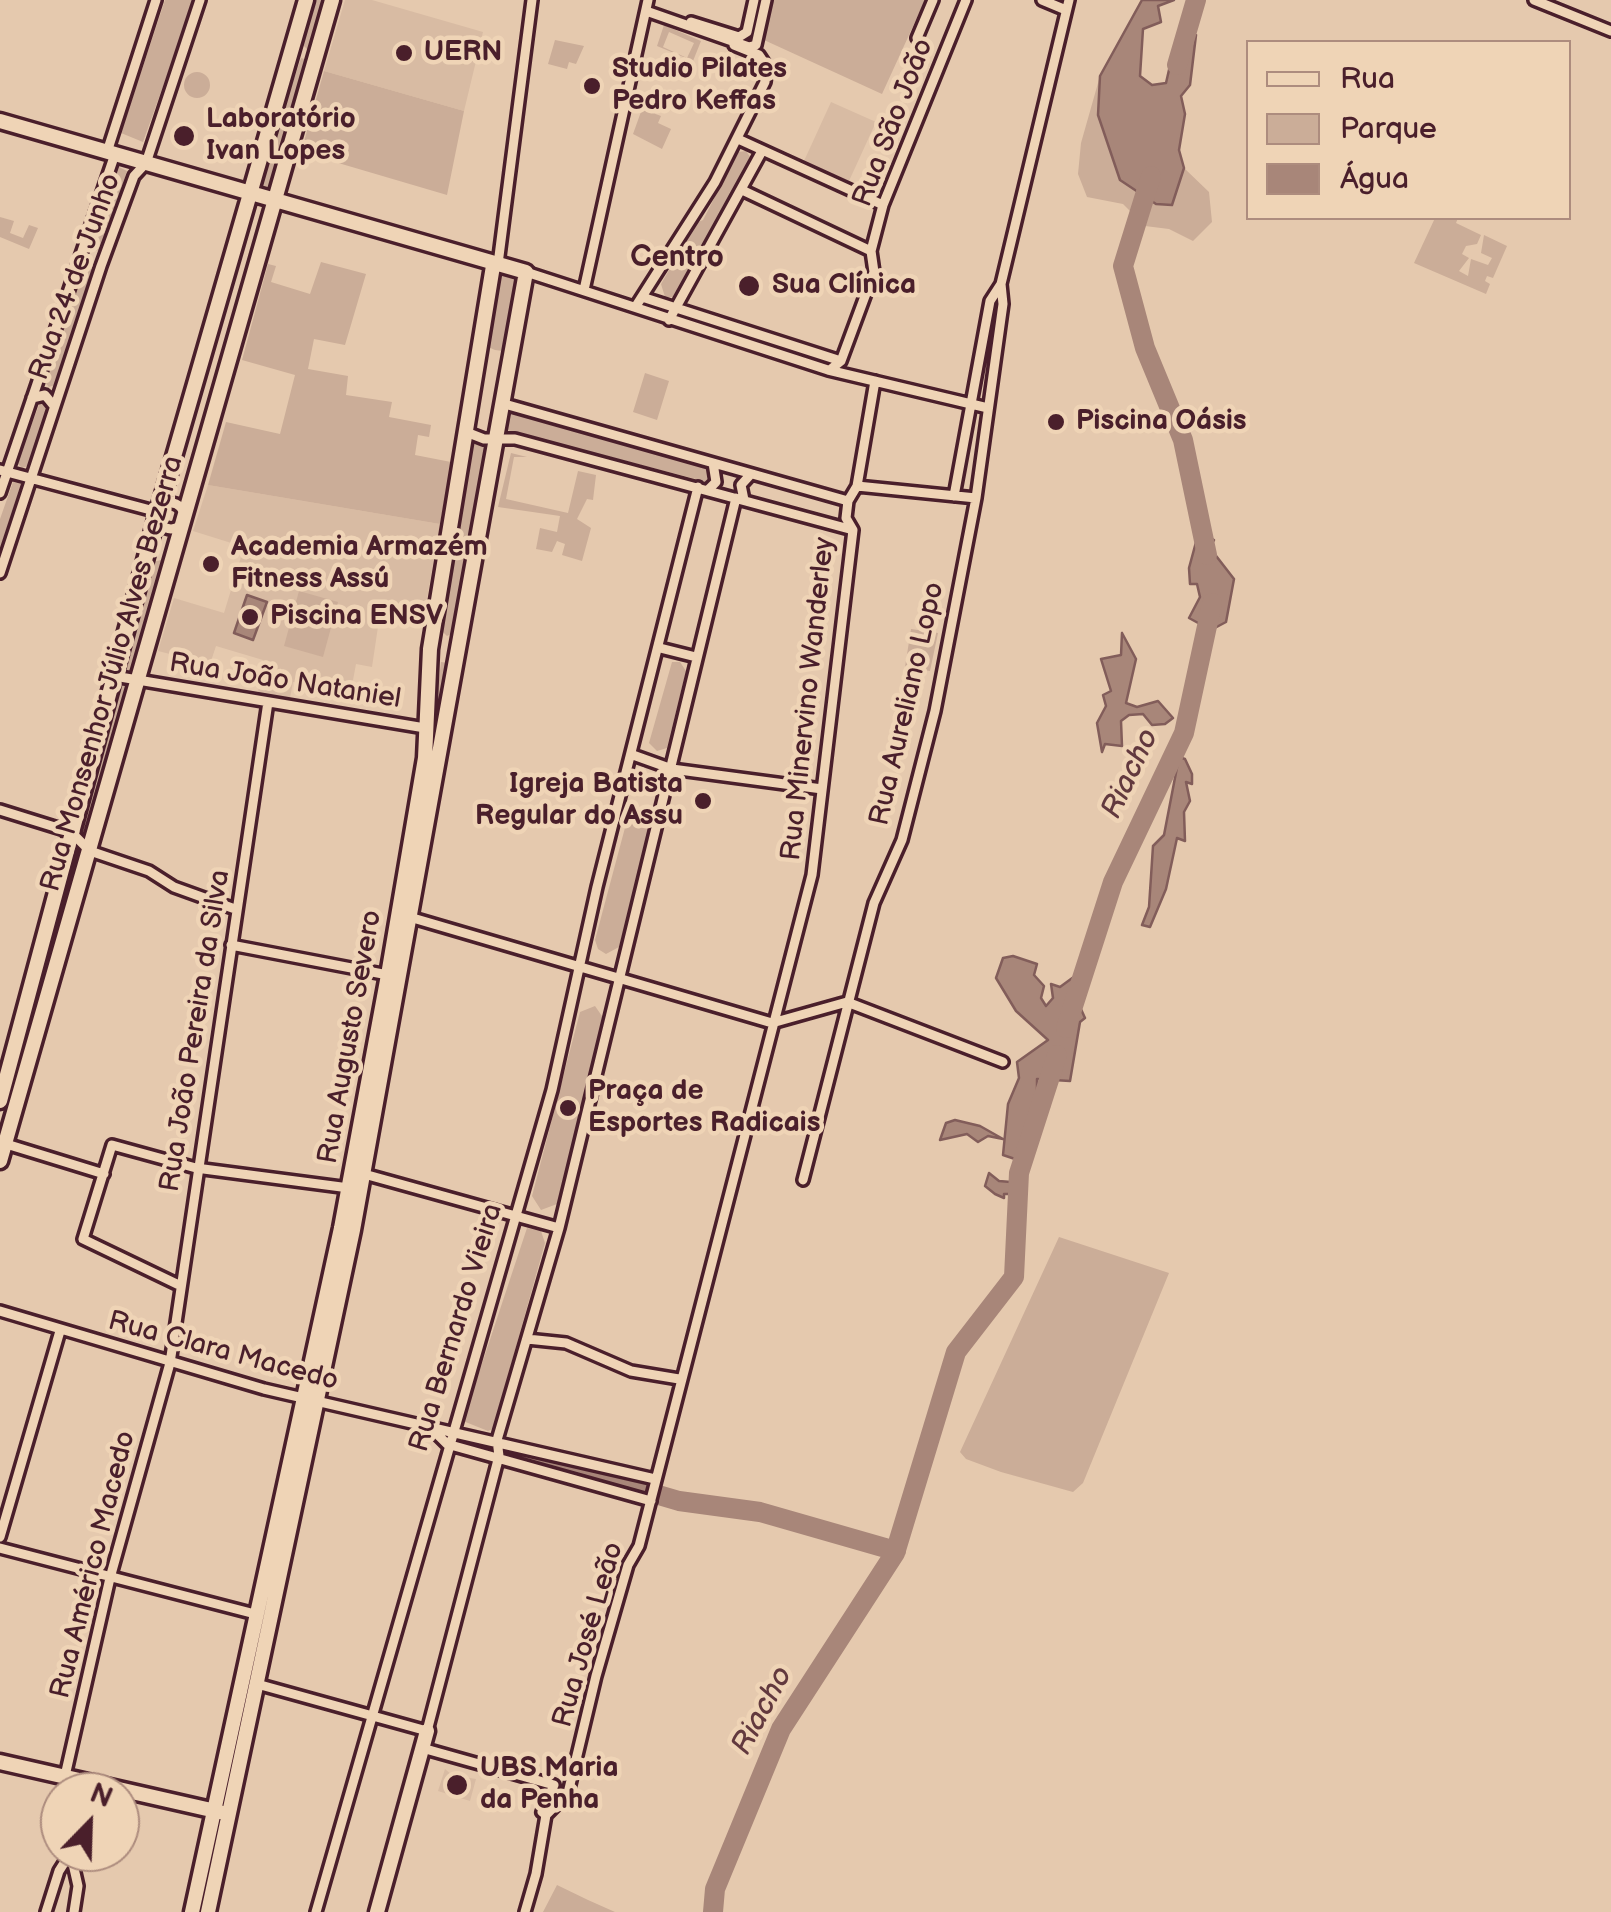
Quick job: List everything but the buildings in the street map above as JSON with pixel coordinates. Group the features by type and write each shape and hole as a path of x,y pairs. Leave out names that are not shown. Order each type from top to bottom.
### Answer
{"main road":[{"name":"Rua Monsenhor Júlio Alves Bezerra","path":"0,1101 68,861 70,832 158,512 306,0"},
{"name":"Rua Monsenhor Júlio Alves Bezerra","path":"0,1161 2,1143 90,852 332,0"},
{"path":"292,49 316,56"},
{"path":"0,121 526,272"},
{"name":"Rua Augusto Severo","path":"208,1912 257,1684 311,1399 347,1229 364,1174 405,916 425,758 430,650 496,265"},
{"name":"Rua Augusto Severo","path":"347,1229 348,1188 388,975 405,916 458,655 526,272"},
{"path":"200,368 224,376"},
{"path":"189,404 214,411"},
{"path":"433,632 449,639 461,635"},
{"path":"430,650 445,640 458,655"},
{"name":"Rua Augusto Severo","path":"192,1912 255,1614 311,1399"},
{"path":"376,1912 427,1731"},
{"path":"0,1762 46,1772"},
{"path":"140,1797 230,1814"}],"street":[{"name":"Rua 24 de Junho","path":"0,493 4,471 79,258 156,0"},
{"name":"Rua 24 de Junho","path":"0,573 101,266 134,176 146,163 200,0"},
{"path":"496,265 532,0"},
{"path":"584,290 649,12 648,0"},
{"path":"649,12 657,0"},
{"path":"657,0 656,9 665,14 739,37 747,32 754,0"},
{"path":"734,44 756,45 766,0"},
{"path":"917,38 934,0"},
{"name":"Rua São João","path":"841,361 874,272 871,250 883,205 966,0"},
{"path":"1042,0 1068,5"},
{"path":"1534,0 1611,31"},
{"name":"Rua Aureliano Lopo","path":"954,496 990,301 1000,284 1068,5"},
{"path":"636,306 738,139 766,82 767,67 759,55 649,12"},
{"path":"738,139 883,205"},
{"path":"669,320 762,151"},
{"path":"742,190 871,250"},
{"path":"79,258 101,266"},
{"path":"526,272 828,370 988,408"},
{"name":"Rua Aureliano Lopo","path":"803,1180 874,903 912,805 976,498 1003,304 1000,284"},
{"path":"642,297 841,361"},
{"path":"657,315 667,310 662,302"},
{"path":"828,370 841,361"},
{"path":"38,378 44,390 60,387"},
{"name":"Rua Minervino Wanderley","path":"679,1379 812,876 853,530 846,518 848,501 857,486 875,381"},
{"path":"32,398 45,395 54,406"},
{"path":"502,403 848,501"},
{"path":"466,432 853,530"},
{"name":"Rua Bernardo Vieira","path":"316,1912 447,1444 518,1214 660,648 703,489 717,478 712,462"},
{"path":"4,471 158,512 173,504 180,508 183,520 169,529 160,523 158,512"},
{"path":"257,1684 427,1731 499,1456 497,1440 558,1228 696,657 742,485 751,474"},
{"path":"857,486 976,498"},
{"path":"660,648 696,657"},
{"name":"Rua João Nataniel","path":"114,676 425,728"},
{"name":"Rua João Pereira da Silva","path":"169,1365 268,702"},
{"path":"633,755 672,769 822,788"},
{"path":"0,810 70,832 90,852 149,871 174,887 235,910"},
{"path":"405,916 772,1023 846,1002 1003,1062"},
{"path":"232,945 388,975"},
{"path":"2,1143 104,1174"},
{"path":"181,1286 83,1239 112,1145 196,1168 348,1188"},
{"path":"364,1174 558,1228"},
{"name":"Rua Clara Macedo","path":"0,1311 169,1365 434,1432 497,1440 656,1479"},
{"path":"0,1538 60,1331"},
{"path":"527,1339 566,1344 631,1372 679,1379"},
{"name":"Rua Américo Macedo","path":"66,1772 110,1578 169,1365"},
{"name":"Rua José Leão","path":"525,1912 546,1815 568,1793 596,1676 651,1502 679,1379"},
{"name":"Rua Clara Macedo","path":"434,1432 447,1444 651,1502"},
{"path":"0,1548 255,1614"},
{"path":"422,1748 554,1785 542,1812 546,1815"},
{"path":"46,1912 59,1872"},
{"path":"74,1912 78,1886 75,1872"}],"shaded area":[{"name":"UERN","path":"345,0 372,0 483,32 464,111 324,71"},
{"path":"831,102 876,122 849,181 804,161"},
{"path":"208,485 440,524 422,627 379,620 372,667 356,664 351,691 293,682 290,698 258,693 263,660 216,646 210,664 158,651 174,598 224,613 244,547 193,531"},
{"name":"UBS Maria da Penha","path":"445,1769 452,1775 476,1779 470,1801 438,1791"}],"green space":[{"path":"165,0 194,0 143,142 121,133"},
{"path":"314,0 327,0 312,47 307,49 302,44"},
{"path":"772,0 925,0 882,94 764,40"},
{"path":"664,25 701,41 693,61 657,46","holes":["669,32 694,43 687,58 663,47"]},
{"path":"555,40 584,46 576,64 569,62 567,69 548,64"},
{"path":"301,58 308,60 272,186 262,189 259,183"},
{"path":"324,71 464,111 447,195 301,152"},
{"path":"197,72 206,76 210,85 206,94 197,98 188,94 184,85 188,76"},
{"path":"1100,76 1101,127 1120,180 1178,188 1184,168 1209,192 1212,222 1193,241 1169,229 1145,226 1123,204 1087,197 1078,174 1081,143"},
{"path":"642,109 661,116 658,123 671,129 662,149 633,134"},
{"path":"746,151 751,158 677,297 665,297 661,284 696,223 703,220 738,152"},
{"path":"119,167 127,171 101,250 94,251 91,246"},
{"path":"0,217 14,221 10,233 23,238 29,225 38,228 29,249 0,237"},
{"path":"1434,220 1457,220 1456,223 1481,235 1477,244 1466,246 1462,254 1469,258 1459,271 1468,276 1471,259 1488,265 1492,258 1481,253 1484,235 1507,246 1493,278 1487,276 1485,281 1490,284 1486,294 1414,263"},
{"path":"321,262 366,274 345,345 314,339 308,369 348,376 346,395 392,402 389,417 431,425 429,437 418,435 415,455 451,462 440,524 208,485 226,422 280,434 295,375 242,360 268,264 276,266 271,282 310,294"},
{"path":"84,266 94,270 55,385 49,387 44,381"},
{"path":"500,276 516,279 503,351 488,347"},
{"path":"645,373 669,381 657,420 633,412"},
{"path":"42,397 49,403 28,466 22,468 17,463"},
{"path":"512,412 709,467 707,482 507,430 506,418"},
{"path":"473,439 487,443 455,632 447,636 440,629"},
{"path":"511,453 527,457 514,457 506,499 568,513 578,471 596,475 593,500 587,499 577,519 591,528 582,561 562,555 565,544 557,541 552,552 536,549 540,528 557,532 560,516 498,507"},
{"path":"13,482 21,484 0,549 0,519"},
{"path":"161,560 165,564 134,670 126,670 122,666 153,562"},
{"path":"299,591 338,602 323,657 284,646"},
{"path":"911,629 938,633 930,671 905,667"},
{"path":"441,662 448,663 410,906 433,733"},
{"path":"672,662 680,662 686,671 667,748 657,751 649,743"},
{"path":"124,684 128,690 88,828 83,828 118,687"},
{"path":"630,809 654,815 619,947 606,954 598,949 595,940"},
{"path":"75,868 0,1132 14,1064 71,870"},
{"name":"Praça de Esportes Radicais","path":"595,1006 604,1019 557,1204 541,1210 532,1196 580,1012"},
{"path":"527,1228 541,1231 545,1243 493,1429 488,1431 463,1421"},
{"path":"1059,1237 1169,1273 1083,1483 1073,1492 1001,1472 966,1459 960,1452"},
{"path":"557,1885 588,1900 615,1912 543,1912"}],"water":[{"path":"1142,0 1174,0 1158,6 1161,22 1143,29 1140,76 1152,85 1166,83 1174,48 1196,35 1190,85 1181,96 1185,114 1179,150 1184,168 1172,205 1156,204 1120,180 1098,115 1100,76"},
{"path":"1199,531 1214,540 1210,548 1234,579 1226,622 1211,630 1189,618 1200,597 1197,584 1190,584 1189,568"},
{"name":"Piscina ENSV","path":"247,595 267,602 253,640 234,633"},
{"path":"1122,633 1136,659 1126,703 1137,707 1158,701 1173,718 1165,724 1152,725 1143,714 1129,715 1121,721 1122,746 1105,744 1102,752 1097,723 1106,706 1103,695 1111,691 1101,659 1121,655"},
{"path":"1179,757 1185,759 1192,774 1192,784 1186,782 1190,801 1184,812 1185,841 1177,838 1166,889 1150,927 1142,925 1149,907 1153,846 1164,835"},
{"path":"1013,956 1037,964 1034,975 1044,986 1041,998 1046,1006 1053,998 1051,984 1060,987 1075,976 1079,980 1068,1004 1080,1007 1085,1018 1080,1022 1070,1081 1037,1079 1037,1097 1048,1101 1049,1107 1034,1110 1034,1116 1041,1120 1039,1134 1021,1145 1015,1159 1003,1155 1008,1104 1019,1078 1017,1062 1048,1040 1016,1011 996,978 1003,958"},
{"path":"955,1120 980,1126 1003,1139 988,1136 978,1142 967,1134 940,1140 946,1123"},
{"path":"989,1173 999,1181 1023,1183 1021,1194 1004,1194 1004,1198 995,1194 985,1186"}],"waterway":[{"name":"Riacho","path":"1177,65 1196,0"},
{"name":"Riacho","path":"1151,176 1123,266 1145,348 1183,440 1207,555"},
{"name":"Riacho","path":"1066,1028 1113,882 1184,733 1212,603"},
{"name":"Riacho","path":"713,1912 715,1889 781,1729 895,1553 956,1352 1014,1277 1019,1173 1057,1055"},
{"name":"Riacho","path":"512,1452 679,1501 760,1512 896,1551"}],"place":[{"name":"UERN","path":"404,53"},
{"name":"Studio Pilates Pedro Keffas","path":"592,86"},
{"name":"Laboratório Ivan Lopes","path":"184,136"},
{"name":"Sua Clínica","path":"749,286"},
{"name":"Piscina Oásis","path":"1056,422"},
{"name":"Academia Armazém Fitness Assú","path":"211,564"},
{"name":"Piscina ENSV","path":"250,617"},
{"name":"Igreja Batista Regular do Assu","path":"703,801"},
{"name":"Praça de Esportes Radicais","path":"568,1108"},
{"name":"UBS Maria da Penha","path":"457,1785"}],"district":[{"name":"Centro","path":"677,258"}]}
